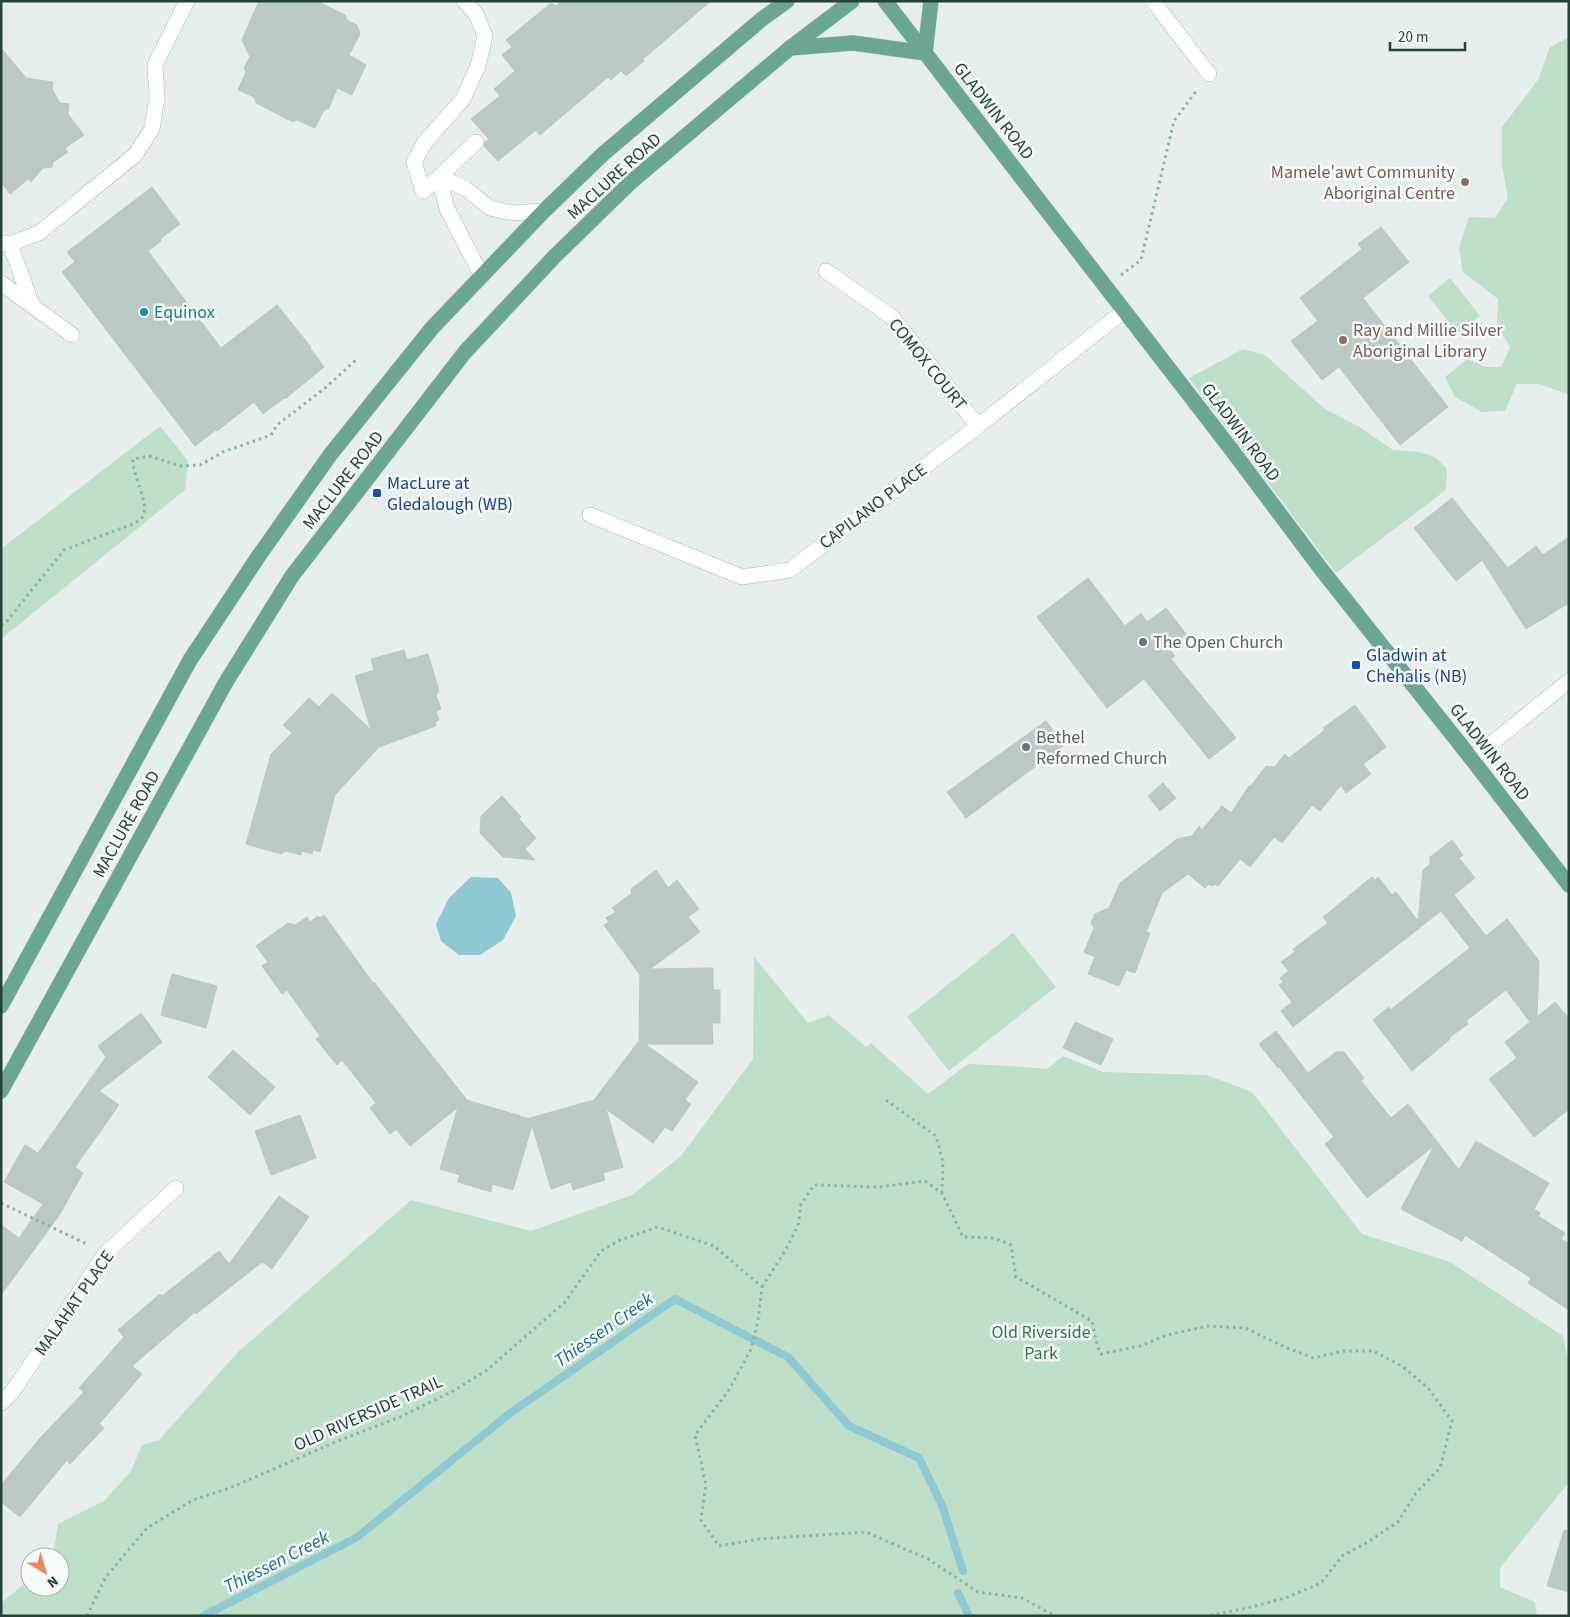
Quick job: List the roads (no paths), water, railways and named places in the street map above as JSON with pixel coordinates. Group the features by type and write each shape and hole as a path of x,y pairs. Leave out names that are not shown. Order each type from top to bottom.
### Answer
{"main road":[{"path":"762,19 764,1"},
{"name":"MACLURE ROAD","path":"1,1006 190,660 247,573 330,455 432,328 544,211 603,154 762,19 787,1"},
{"name":"MACLURE ROAD","path":"1,1091 226,682 292,576 465,352 547,264 631,182 790,48 852,1"},
{"name":"GLADWIN ROAD","path":"885,1 1322,569 1569,885"},
{"path":"790,48 853,43 925,53 931,1"}],"street":[{"path":"32,305 6,244 39,232 135,155 152,129 157,97 155,65 187,1"},
{"path":"464,1 476,14 484,36 478,66 463,99 425,142 414,162 423,191 476,142"},
{"path":"1154,1 1210,74"},
{"path":"439,177 465,188 490,208 512,213 544,211"},
{"path":"439,177 447,209 482,276"},
{"name":"COMOX COURT","path":"826,271 892,317 978,426"},
{"path":"1,283 72,335"},
{"name":"CAPILANO PLACE","path":"590,515 742,578 790,570 1124,311"},
{"path":"1472,759 1569,681"},
{"name":"MALAHAT PLACE","path":"1,1403 13,1391 105,1254 176,1188"}],"water":[{"path":"471,877 498,878 511,893 516,916 503,940 480,955 459,955 441,941 436,924 449,898"}],"waterway":[{"name":"Thiessen Creek","path":"203,1616 356,1538 509,1414 675,1299 788,1357 849,1426 919,1458 942,1505 963,1571"},
{"name":"Thiessen Creek","path":"958,1593 969,1616"}],"place":[{"name":"Mamele'awt Community Aboriginal Centre","path":"1465,182"},
{"name":"Equinox","path":"144,312"},
{"name":"Ray and Millie Silver Aboriginal Library","path":"1343,340"},
{"name":"MacLure at Gledalough (WB)","path":"377,493"},
{"name":"The Open Church","path":"1143,642"},
{"name":"Gladwin at Chehalis (NB)","path":"1356,665"},
{"name":"Bethel Reformed Church","path":"1026,747"}],"park label":[{"name":"Old Riverside Park","path":"1041,1342"}]}
